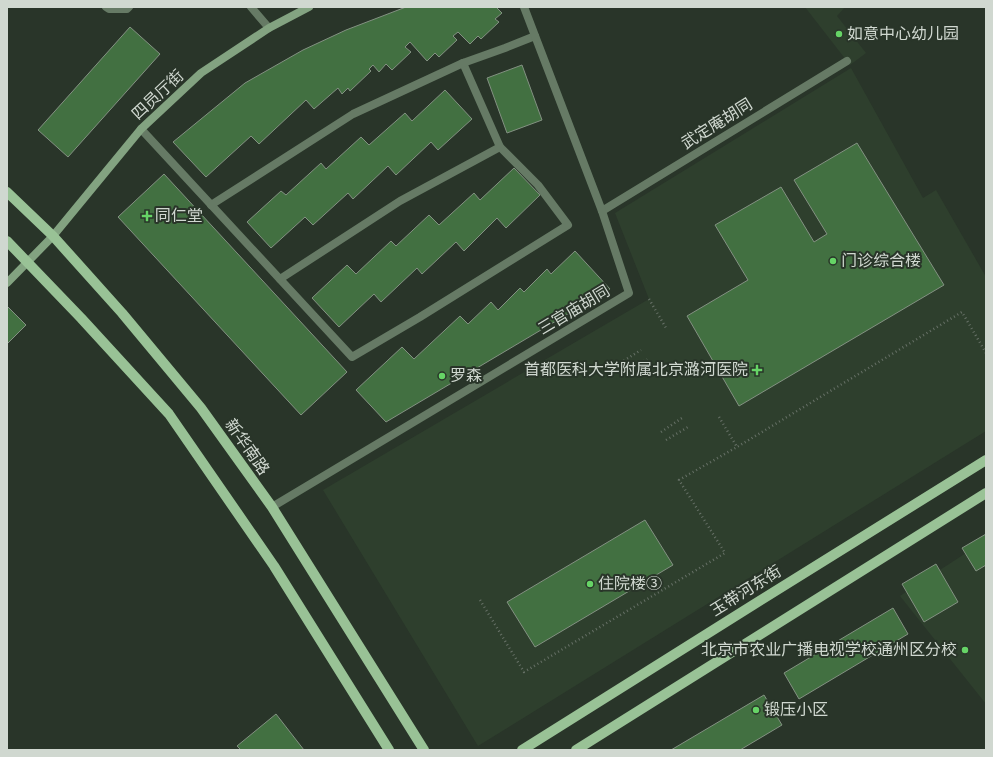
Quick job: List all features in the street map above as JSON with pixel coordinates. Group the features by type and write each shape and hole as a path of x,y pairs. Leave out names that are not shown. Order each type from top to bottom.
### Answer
{"main road":[{"name":"新华南路","path":"7,192 53,236 122,313 201,408 272,508 424,750"},
{"path":"7,241 169,414 274,566 389,750"},
{"name":"玉带河东街","path":"522,750 753,604 986,460"},
{"path":"576,750 986,493"}],"street":[{"path":"106,7 108,9 127,9 129,7"},
{"path":"251,7 269,28"},
{"name":"四员厅街","path":"7,283 53,236 142,129 201,74 269,28 309,7"},
{"name":"三官庙胡同","path":"272,508 630,293 602,211 524,7"},
{"path":"211,205 353,114 463,63 535,36"},
{"name":"武定庵胡同","path":"602,211 847,61"},
{"path":"142,129 352,357 420,317 568,225 538,185 500,147 463,63"},
{"path":"280,279 400,201 500,147"}],"path":[{"path":"649,299 666,328"},
{"path":"480,600 524,672 725,553 680,480 962,312 986,353"},
{"path":"617,365 642,350"},
{"path":"623,374 647,359"},
{"path":"719,417 737,447"},
{"path":"661,432 682,418"},
{"path":"666,440 688,427"}],"shaded area":[{"name":"如意中心幼儿园","path":"805,7 845,7 837,16 866,53 850,65"},
{"name":"首都医科大学附属北京潞河医院","path":"851,68 923,198 936,190 986,277 986,431 478,746 323,490 649,299 615,213"},
{"name":"北京市农业广播电视学校通州区分校","path":"986,540 986,704 900,596"}],"building":[{"path":"406,7 496,7 502,13 495,19 499,22 481,39 478,36 470,44 458,32 453,36 457,40 439,57 435,53 427,61 410,42 405,47 411,52 392,70 386,64 379,72 373,65 369,69 371,71 350,91 348,88 342,94 338,88 314,109 306,100 259,144 251,136 206,177 173,142 245,83 303,50 346,30"},
{"path":"130,27 160,54 68,157 38,130"},
{"path":"522,65 542,120 507,133 487,78"},
{"path":"445,90 472,119 438,150 431,142 396,175 388,166 353,199 348,193 313,225 305,217 271,248 247,222 281,191 286,195 321,163 326,169 361,137 369,145 405,113 412,121"},
{"name":"门诊综合楼","path":"857,143 944,285 739,406 687,316 748,280 715,225 781,187 814,242 827,234 794,180"},
{"path":"514,168 540,195 506,228 497,218 464,251 456,242 422,274 417,268 381,302 374,294 339,327 312,298 347,265 356,274 391,241 396,246 429,215 439,225 474,193 480,200"},
{"path":"164,174 347,372 301,415 118,217"},
{"path":"575,251 610,289 386,422 356,390 402,347 414,359 460,316 468,324 491,302 498,310 520,288 524,292 547,269 551,274"},
{"path":"7,306 26,325 7,344"},
{"name":"住院楼③","path":"645,520 673,565 535,647 507,602"},
{"path":"986,534 986,565 976,571 962,548"},
{"path":"936,564 958,602 924,622 902,584"},
{"path":"893,608 908,634 799,699 784,673"},
{"name":"锻压小区","path":"764,695 782,725 740,750 671,750"},
{"path":"276,714 304,750 241,750 237,746"}],"place":[{"name":"如意中心幼儿园","path":"839,34"},
{"name":"同仁堂","path":"147,216"},
{"name":"门诊综合楼","path":"833,261"},
{"name":"首都医科大学附属北京潞河医院","path":"757,370"},
{"name":"罗森","path":"442,376"},
{"name":"住院楼③","path":"590,584"},
{"name":"北京市农业广播电视学校通州区分校","path":"965,650"},
{"name":"锻压小区","path":"756,710"}]}
